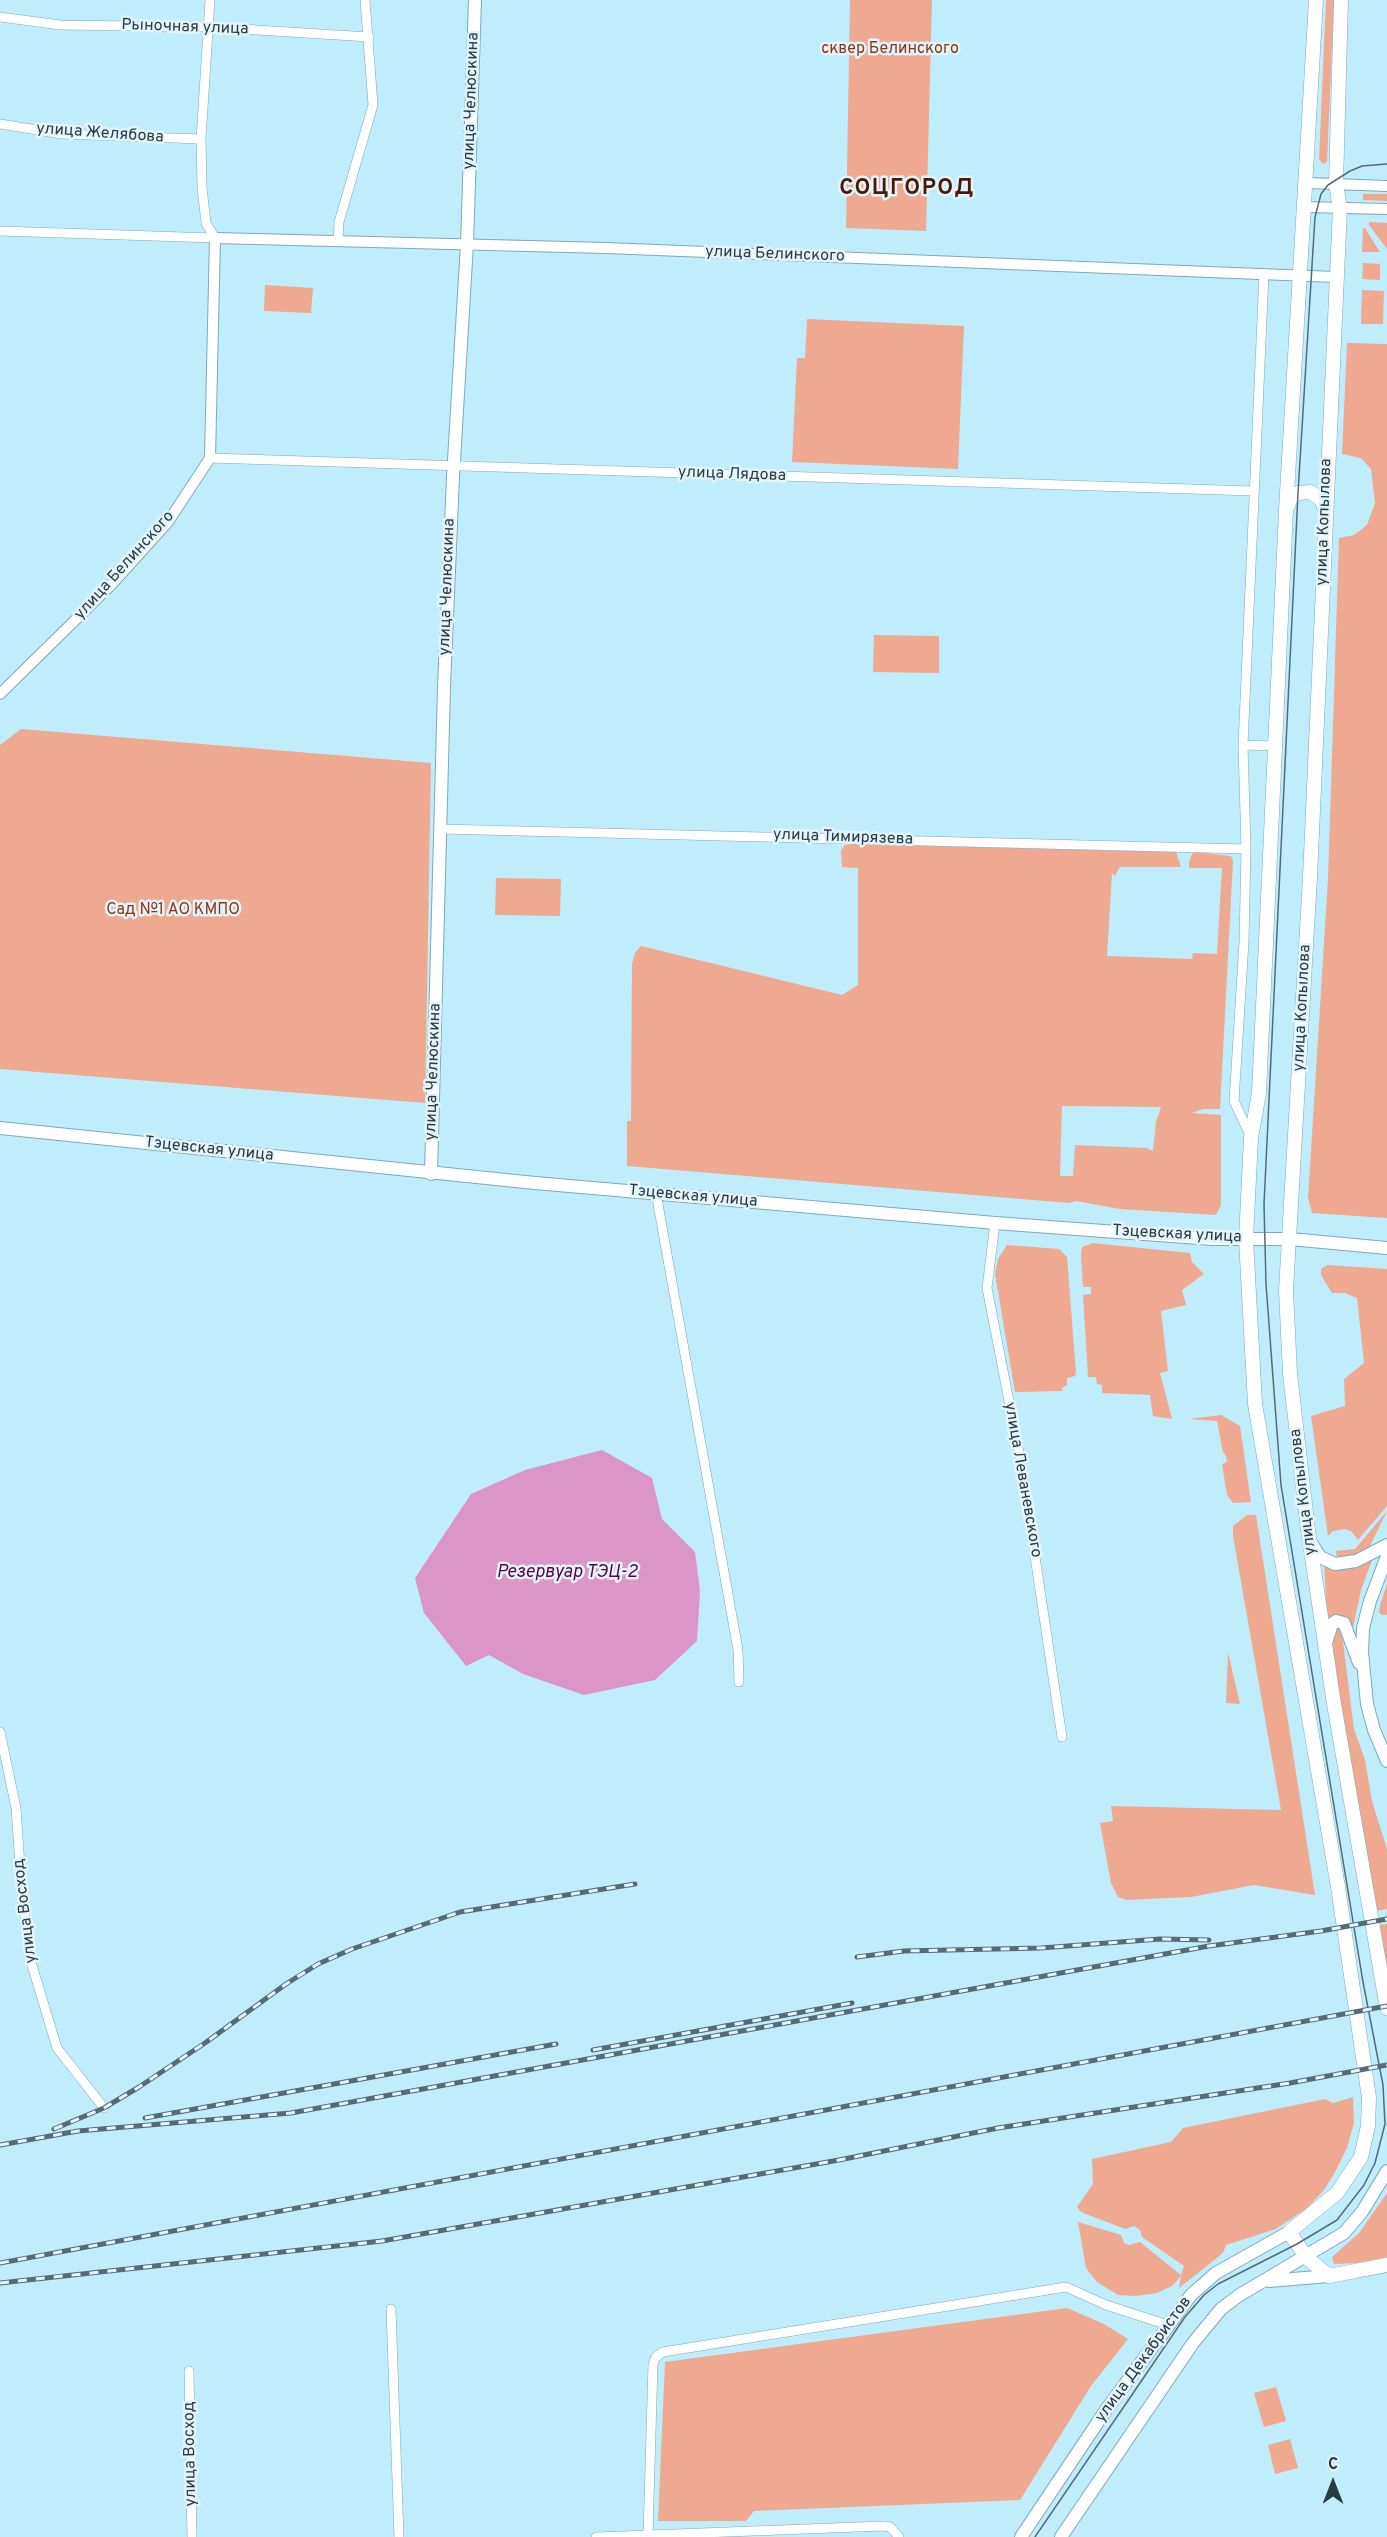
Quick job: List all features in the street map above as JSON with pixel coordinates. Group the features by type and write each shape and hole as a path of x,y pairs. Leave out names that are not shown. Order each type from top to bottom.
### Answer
{"main road":[{"name":"улица Челюскина","path":"431,1174 453,466 467,244 475,0"},
{"name":"улица Копылова","path":"1316,0 1286,510 1259,1093 1251,1138 1246,1239 1255,1404 1338,1887"},
{"name":"улица Копылова","path":"1341,0 1336,185 1340,208 1335,277 1310,878 1286,1290 1289,1366 1309,1538 1325,1647 1387,2008"},
{"path":"1286,510 1291,498 1298,493 1310,492 1321,499 1326,511"},
{"name":"Тэцевская улица","path":"0,1128 431,1174 656,1194 995,1223 1202,1238 1290,1239 1387,1248"},
{"path":"1309,1538 1320,1557 1335,1564 1356,1561 1387,1545"},
{"path":"1387,1556 1379,1570 1363,1628 1364,1677 1374,1730 1387,1761"},
{"path":"1325,1647 1332,1624 1336,1621 1344,1623 1364,1677"},
{"name":"улица Декабристов","path":"1021,2537 1191,2295 1216,2273 1289,2232 1337,2193 1360,2157 1368,2126 1367,2086 1338,1887"},
{"name":"улица Декабристов","path":"1060,2537 1207,2326 1229,2302 1344,2234 1362,2212 1387,2171"},
{"path":"1289,2232 1306,2258 1329,2276"},
{"path":"1265,2282 1329,2276 1387,2265"}],"street":[{"path":"210,0 201,139 202,188 206,223 215,238 210,458"},
{"path":"338,241 339,222 373,105 365,0"},
{"name":"Рыночная улица","path":"0,17 60,25 209,27 369,37"},
{"name":"улица Желябова","path":"0,124 62,134 201,139"},
{"path":"1307,183 1387,186"},
{"path":"1305,207 1387,209"},
{"name":"улица Белинского","path":"0,231 467,244 1335,277"},
{"name":"улица Копылова","path":"1251,1138 1233,1101 1244,942 1246,849 1243,745 1264,274"},
{"name":"улица Белинского","path":"0,694 112,584 168,522 210,458"},
{"name":"улица Лядова","path":"210,458 1254,490"},
{"path":"1243,745 1274,746"},
{"name":"улица Тимирязева","path":"440,829 1246,849"},
{"path":"656,1194 738,1650 739,1682"},
{"name":"улица Леваневского","path":"995,1223 987,1288 1021,1463 1062,1737"},
{"name":"улица Восход","path":"0,1732 16,1808 22,1894 31,1962 57,2048 104,2108"},
{"path":"648,2535 654,2364 656,2357 663,2352 1066,2287 1106,2305 1168,2325"},
{"path":"391,2309 399,2537"},
{"name":"улица Восход","path":"189,2371 192,2537"},
{"path":"596,2537 884,2526 890,2527 898,2537"}],"green space":[{"name":"сквер Белинского","path":"850,0 932,0 926,231 846,228"},
{"path":"1326,0 1334,0 1327,162 1323,164 1319,159"},
{"path":"1363,194 1387,194 1387,201 1363,200"},
{"path":"1369,222 1387,223 1387,249 1369,225"},
{"path":"1363,228 1365,228 1380,252 1362,252"},
{"path":"1363,263 1380,264 1380,280 1362,279"},
{"path":"265,285 313,288 311,313 264,311"},
{"path":"1362,290 1384,291 1383,324 1361,324"},
{"path":"807,319 964,326 958,469 792,462 797,358 805,358"},
{"path":"1347,343 1387,344 1387,1218 1312,1213 1308,1198 1328,879 1339,538 1354,535 1367,525 1375,503 1371,469 1361,458 1342,454"},
{"path":"874,635 939,636 939,673 873,672"},
{"name":"Сад №1 АО КМПО","path":"21,729 431,763 425,1103 0,1069 0,745"},
{"path":"845,845 1176,852 1181,867 1120,867 1115,876 1112,874 1107,956 1192,959 1193,953 1217,954 1222,868 1189,868 1192,854 1196,852 1231,856 1233,861 1220,1109 1203,1109 1192,1113 1221,1115 1221,1205 1216,1215 1120,1209 1076,1201 1069,1203 627,1166 627,1121 631,1121 632,964 635,953 641,946 842,995 858,985 858,868 842,867 841,851","holes":["1062,1106 1161,1107 1156,1122 1153,1151 1147,1148 1075,1145 1073,1176 1060,1176"]},
{"path":"496,878 561,879 560,916 495,915"},
{"path":"1093,1243 1190,1253 1192,1262 1204,1274 1182,1290 1186,1305 1161,1311 1168,1371 1160,1373 1172,1419 1153,1416 1150,1395 1102,1393 1102,1385 1097,1384 1096,1377 1088,1377 1083,1295 1091,1294 1091,1287 1083,1287 1081,1256 1082,1247"},
{"path":"1007,1245 1059,1249 1067,1257 1076,1372 1075,1376 1067,1378 1067,1385 1062,1388 1063,1391 1015,1392 995,1274 998,1259"},
{"path":"1327,1265 1387,1269 1387,1506 1358,1540 1351,1531 1345,1529 1333,1531 1328,1536 1311,1416 1345,1406 1344,1379 1364,1363 1357,1298 1345,1293 1332,1293 1321,1275 1321,1269"},
{"path":"1221,1415 1240,1426 1251,1502 1233,1503 1227,1495 1222,1464 1227,1462 1217,1421 1189,1419"},
{"path":"1387,1511 1367,1552 1352,1559 1337,1560 1336,1551 1355,1549"},
{"path":"1247,1515 1256,1515 1315,1895 1254,1885 1191,1897 1126,1900 1118,1897 1111,1883 1100,1823 1113,1821 1111,1806 1281,1810 1233,1536 1233,1526"},
{"path":"1374,1555 1361,1590 1351,1637 1341,1616 1327,1617 1324,1563"},
{"path":"1387,1584 1387,1615 1382,1615 1379,1612"},
{"path":"1335,1627 1339,1628 1342,1634 1354,1729 1365,1760 1372,1801 1387,1849 1387,1909 1375,1911 1330,1649"},
{"path":"1228,1652 1240,1704 1226,1703"},
{"path":"1387,1924 1387,1969 1379,1925"},
{"path":"1353,2097 1354,2123 1347,2148 1334,2174 1324,2190 1307,2208 1276,2229 1226,2245 1223,2253 1179,2288 1181,2276 1172,2286 1157,2293 1136,2296 1118,2295 1097,2282 1086,2268 1078,2222 1121,2235 1124,2243 1129,2245 1140,2242 1181,2275 1184,2266 1142,2237 1140,2230 1134,2226 1125,2229 1081,2212 1077,2207 1093,2184 1092,2159 1171,2142 1183,2128 1325,2099 1333,2103"},
{"path":"1387,2193 1387,2257 1358,2263 1334,2264 1332,2257 1359,2233"},
{"path":"1067,2308 1104,2324 1128,2339 1091,2386 1020,2500 754,2511 746,2521 658,2521 665,2362"},
{"path":"1276,2387 1286,2421 1264,2427 1254,2393"},
{"path":"1290,2439 1298,2468 1275,2474 1268,2445"}],"water":[{"name":"Резервуар ТЭЦ-2","path":"602,1450 652,1478 662,1519 695,1552 700,1591 697,1641 655,1680 584,1695 523,1674 489,1655 466,1666 424,1613 415,1578 471,1494 525,1470"}],"tram line":[{"path":"1035,2537 1185,2317 1204,2295 1218,2284 1297,2244 1337,2220 1364,2185 1375,2163 1385,2124 1383,2085 1363,1982 1281,1485 1266,1284 1264,1204 1298,493 1315,217 1321,194 1328,185 1362,166 1387,164"}],"railway":[{"path":"54,2129 104,2108 139,2087 205,2043 286,1984 318,1964 352,1949 460,1912 635,1884"},
{"path":"0,2145 78,2131 291,2113 1209,1946 1321,1931 1387,1919"},
{"path":"857,1957 904,1951 1041,1948 1160,1939 1209,1940"},
{"path":"593,2050 852,2003"},
{"path":"0,2263 1387,2006"},
{"path":"145,2118 556,2044"},
{"path":"0,2283 382,2241 839,2160 998,2128 1290,2083 1387,2065"}],"district":[{"name":"СОЦГОРОД","path":"907,190"}]}
